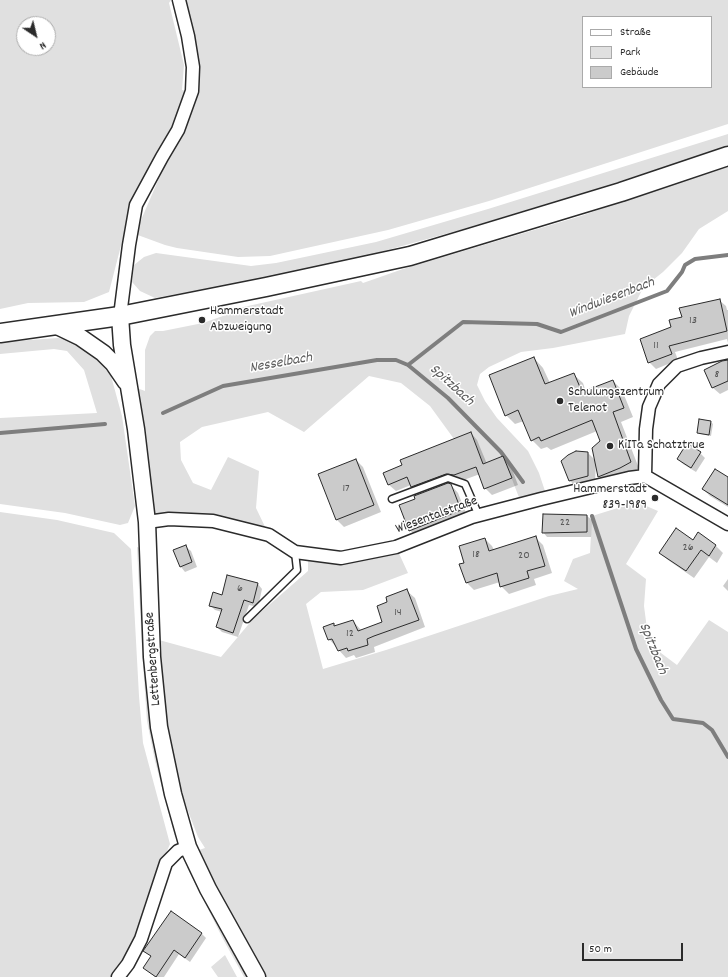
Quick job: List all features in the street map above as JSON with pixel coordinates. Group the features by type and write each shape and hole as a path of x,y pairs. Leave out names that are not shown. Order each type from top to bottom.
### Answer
{"main road":[{"path":"0,333 120,316 410,256 621,192 728,156"}],"street":[{"path":"120,316 129,245 136,205 178,130 192,91 193,67 188,36 179,0"},
{"name":"Lettenbergstraße","path":"120,316 122,345 136,429 147,522 152,657 159,726 173,794 188,847 208,888 257,977"},
{"path":"56,325 80,337 103,353 113,363 129,385"},
{"path":"728,352 701,358 677,366 659,384 649,407 646,429 646,476 728,524"},
{"name":"Wiesentalstraße","path":"147,522 169,519 213,521 269,535 295,552 340,558 396,547 479,516 541,498 621,479 646,476"},
{"path":"118,977 128,964 141,939 166,863 178,852 188,847"}],"lane":[{"path":"392,499 448,478 465,484 479,516"},
{"path":"247,619 297,570 295,552"}],"green space":[{"path":"0,0 171,0 169,3 184,65 182,90 195,93 185,0 728,0 728,124 489,201 388,230 270,256 238,257 177,248 135,234 166,162 156,153 132,203 109,292 84,302 28,303 0,309"},
{"path":"728,134 728,146 596,189 460,230 355,259 272,277 155,298 140,291 132,282 134,265 144,257 156,253 251,266 276,263 376,242 488,209"},
{"path":"728,165 728,211 699,229 682,253 663,272 643,288 629,316 625,334 553,348 521,352 489,367 480,374 477,385 485,401 497,418 528,451 539,473 545,491 520,500 503,456 483,464 471,432 454,439 430,406 401,383 369,376 304,432 268,412 202,427 180,442 181,460 193,483 211,490 228,457 259,471 256,508 269,535 213,521 147,522 129,385 145,391 145,350 150,336 155,331 163,331 203,323 237,311 239,308 361,281 363,283 403,269 581,216"},
{"path":"58,338 69,340 94,353 91,356 96,358 111,376 122,416 135,506 128,523 120,525 65,513 0,504 0,418 97,413 84,370 67,351 54,349 0,354 0,342"},
{"path":"637,502 658,511 626,564 646,579 644,606 649,644 677,665 709,620 728,632 728,977 265,977 230,913 199,850 205,848 198,837 183,798 167,740 159,640 221,657 253,619 308,571 308,555 341,558 396,547 408,573 363,590 321,592 306,604 323,669 386,650 549,596 578,589 564,581 573,559 590,553 592,516"},
{"path":"0,512 57,520 114,533 131,549 143,743 170,844 145,903 132,951 114,977 0,977"},
{"path":"137,547 140,548 142,560 178,835 175,837 155,761 147,721"},
{"path":"190,866 248,977 244,977 223,939 187,867"},
{"path":"225,955 237,977 218,977 211,967"}],"building":[{"path":"720,299 727,331 669,346 672,354 648,363 640,339 671,327 669,320 682,317 679,308"},
{"name":"Schulungszentrum Telenot","path":"534,357 545,384 574,373 582,392 613,380 624,408 613,412 631,462 598,477 592,448 600,441 592,420 541,441 539,437 531,441 518,410 505,416 489,375"},
{"path":"728,360 728,381 712,388 704,370 722,361"},
{"path":"699,419 711,421 709,435 697,433"},
{"path":"471,432 483,464 503,456 512,478 484,489 476,467 454,475 446,474 411,487 407,477 388,485 383,473 402,465 400,460"},
{"path":"687,443 701,452 691,468 677,459"},
{"path":"576,451 588,452 588,476 569,481 561,461"},
{"path":"356,459 374,505 336,520 318,474"},
{"path":"715,469 728,477 728,505 702,489"},
{"path":"448,483 451,484 461,510 409,531 399,505 415,499 414,496"},
{"path":"543,514 587,515 587,532 542,533"},
{"path":"676,528 693,540 698,532 716,545 709,556 701,550 686,571 659,553"},
{"path":"536,536 545,566 527,571 529,578 500,587 497,573 466,583 459,564 464,563 459,546 485,538 489,551"},
{"path":"186,545 192,562 180,567 173,550"},
{"path":"227,575 258,583 253,603 244,600 233,633 216,627 222,609 209,606 213,592 222,595"},
{"path":"407,589 419,620 367,639 368,645 348,651 347,648 338,651 332,639 328,640 323,627 334,623 334,626 353,620 358,631 382,622 377,606 387,602 386,597"},
{"path":"171,911 202,933 185,958 174,950 156,977 143,968 151,956 143,951"}],"waterway":[{"name":"Windwiesenbach","path":"408,365 463,322 537,324 561,332 667,291 682,272 685,265 695,259 728,255"},
{"name":"Nesselbach","path":"163,413 223,386 377,360 396,360 408,365 448,398 501,452 523,482"},
{"name":"Nesselbach","path":"0,433 105,424"},
{"name":"Spitzbach","path":"592,516 636,649 661,700 673,719 703,723 712,730 728,757"}],"place":[{"name":"Hammerstadt Abzweigung","path":"202,320"},
{"name":"Schulungszentrum Telenot","path":"560,401"},
{"name":"KiITa Schatztrue","path":"610,446"},
{"name":"Hammerstadt 839-1989","path":"655,498"}]}
